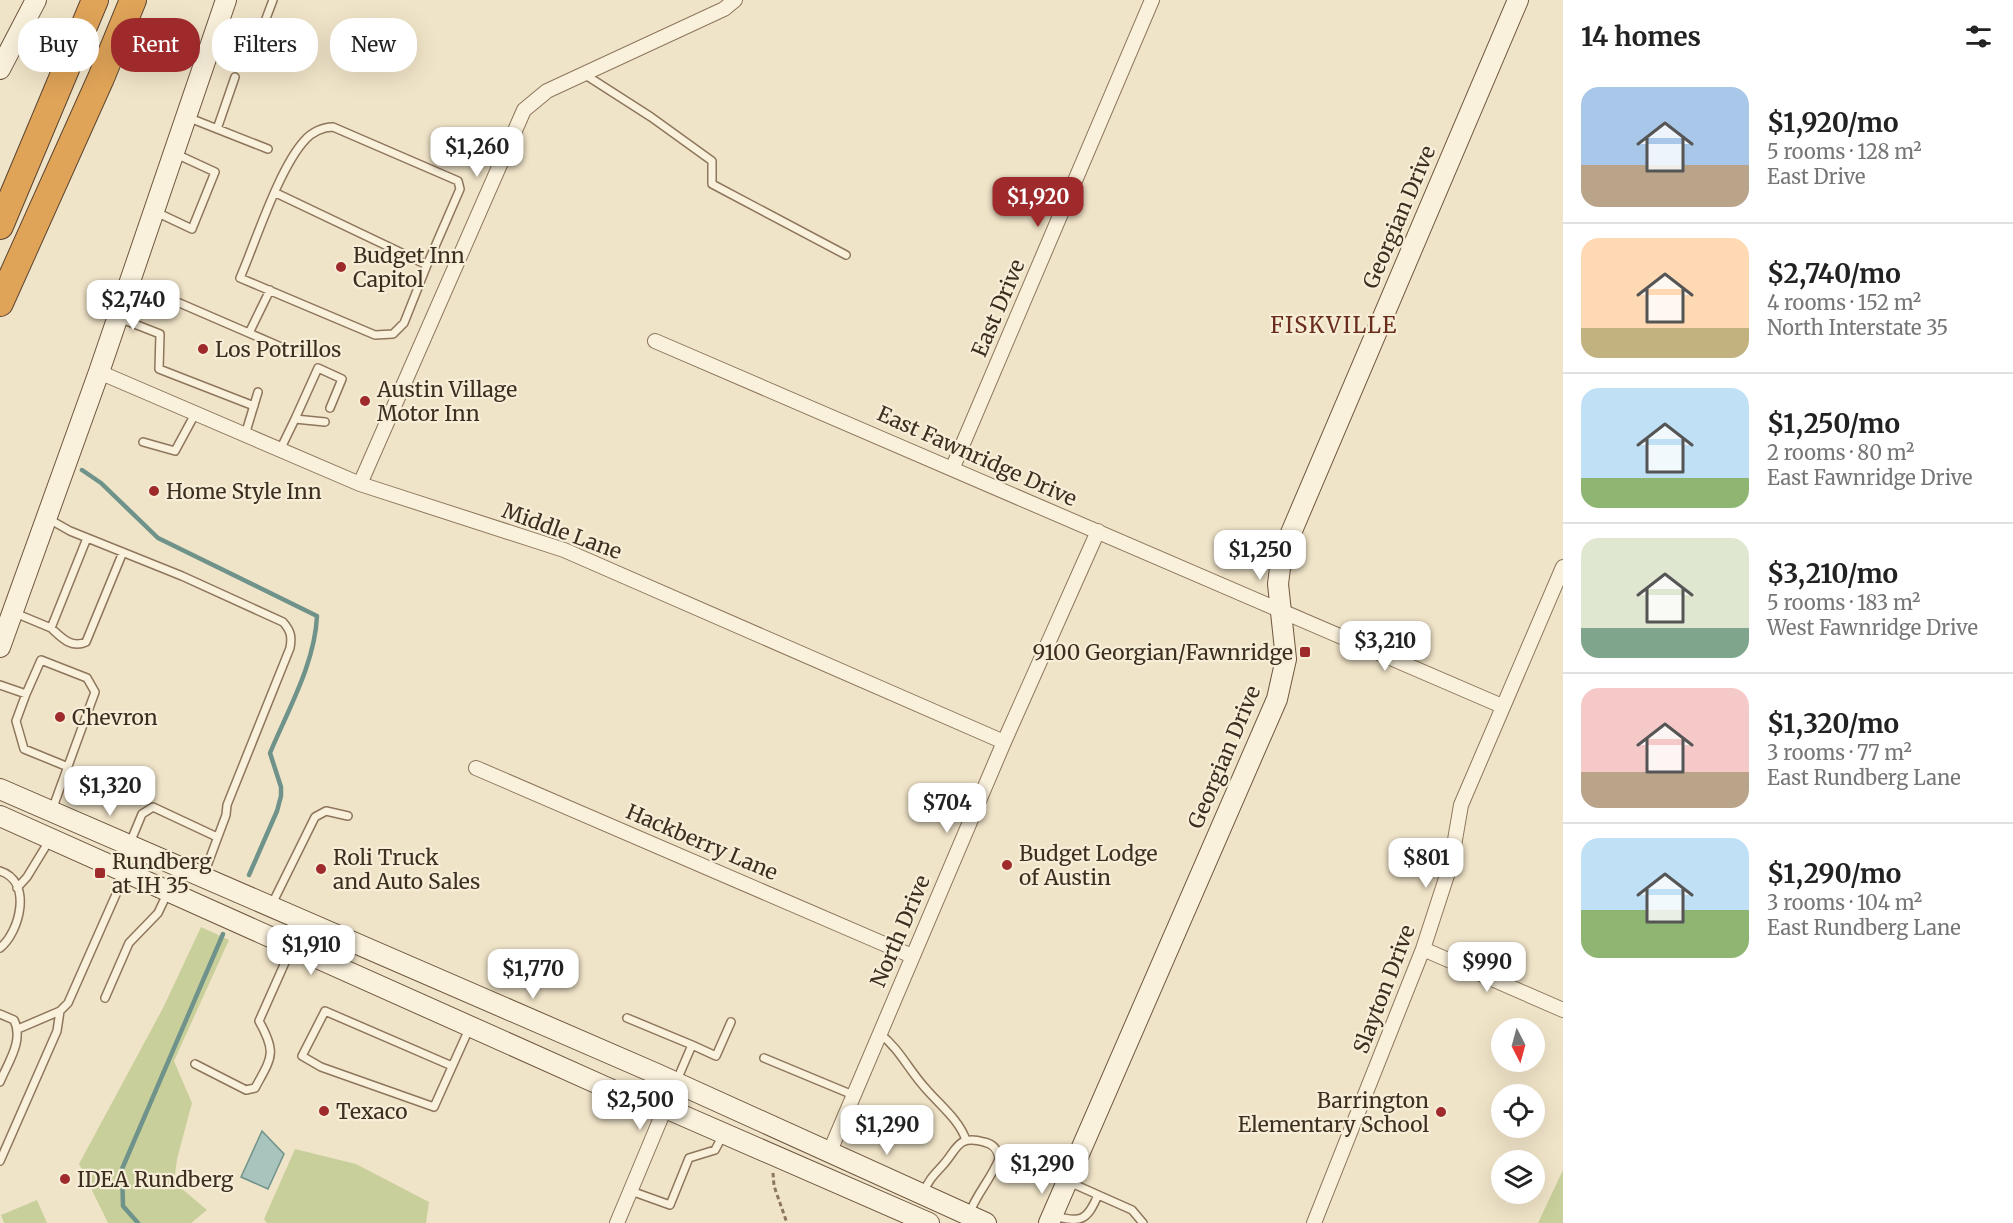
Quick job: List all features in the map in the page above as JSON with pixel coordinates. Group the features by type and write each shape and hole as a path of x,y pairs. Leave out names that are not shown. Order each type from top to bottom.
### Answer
{"highway":[{"path":"0,226 95,0"},
{"path":"0,303 133,0"}],"main road":[{"path":"0,69 36,0"},
{"path":"0,646 118,318 226,0"},
{"name":"Georgian Drive","path":"1051,1219 1277,699 1286,659 1280,568 1288,540 1518,0"},
{"path":"1,789 676,1082 978,1218"},
{"path":"0,816 621,1094 638,1096 929,1223"},
{"path":"168,891 178,867"},
{"path":"470,1026 483,998"}],"street":[{"path":"360,484 524,110 547,91 724,9 735,0"},
{"name":"East Drive","path":"953,468 1152,0"},
{"name":"East Fawnridge Drive","path":"656,341 1502,706"},
{"name":"Middle Lane","path":"99,372 360,484 564,550 1004,742"},
{"name":"North Drive","path":"830,1151 1004,742 1098,531"},
{"name":"Slayton Drive","path":"1314,1223 1423,949 1451,863 1461,805 1563,567"},
{"name":"Hackberry Lane","path":"476,768 912,956"},
{"path":"1423,949 1563,1010"},
{"path":"617,1223 676,1082"}],"lane":[{"path":"209,50 250,61 273,0"},
{"path":"584,74 651,117 712,161 712,184 846,255"},
{"path":"217,129 234,76"},
{"path":"186,117 268,149"},
{"path":"323,127 333,127 458,181 460,189 404,323 393,334 375,335 240,278 276,193 288,164 306,139 323,127"},
{"path":"154,211 192,229 215,172 174,153"},
{"path":"276,193 428,265"},
{"path":"130,282 288,350"},
{"path":"249,333 270,290"},
{"path":"118,318 160,334 159,369 254,406"},
{"path":"280,450 318,368 342,379 330,408"},
{"path":"245,435 258,392"},
{"path":"142,442 175,451 195,414"},
{"path":"295,420 325,422"},
{"path":"47,518 87,538 283,622 290,630 292,638 290,648 226,805 202,877"},
{"path":"51,628 87,538"},
{"path":"14,612 51,628 66,642 80,645 86,642 123,552"},
{"path":"52,812 95,692 87,678 41,660 16,722 24,748 68,767"},
{"path":"0,685 26,694"},
{"path":"129,845 142,814 153,807 217,837"},
{"path":"271,907 315,817 326,811 348,816"},
{"path":"17,888 32,870 50,838"},
{"path":"0,871 15,881 20,910 15,928 0,948"},
{"path":"18,1029 60,1011 68,1003 126,872"},
{"path":"105,998 129,943 158,913 168,891"},
{"path":"195,1064 246,1090 255,1088 270,1061 271,1052 271,1043 259,1021 292,947"},
{"path":"0,1161 57,1031 60,1011"},
{"path":"452,1066 325,1011 302,1056 321,1067 434,1107 470,1026"},
{"path":"0,1014 14,1020 18,1029 17,1043 0,1082"},
{"path":"627,1018 716,1056 732,1022"},
{"path":"879,1033 894,1044 925,1088 961,1125 966,1140"},
{"path":"676,1082 692,1045"},
{"path":"764,1058 853,1095"},
{"path":"631,1191 670,1205 689,1158 715,1150 724,1133"},
{"path":"924,1192 929,1180 946,1162 953,1149 966,1140 992,1145 999,1159 989,1181 975,1198 978,1218"},
{"path":"1069,1182 1132,1210 1143,1223"},
{"path":"1051,1219 1085,1217 1091,1212 1098,1195"}],"path":[{"path":"772,1165 774,1186 787,1223"}],"green space":[{"path":"201,927 229,940 174,1061 192,1103 177,1159 174,1182 207,1210 191,1223 108,1223 79,1164 163,1008"},
{"path":"295,1149 356,1164 429,1202 426,1223 267,1223 264,1219"},
{"path":"1563,1170 1563,1223 1538,1223"},
{"path":"37,1200 47,1223 4,1223 1,1215"}],"water":[{"path":"262,1131 284,1154 268,1189 241,1177"}],"waterway":[{"path":"82,470 101,483 158,538 317,616 306,669 270,753 281,787 281,796 277,811 249,875"},
{"path":"138,1223 123,1206 122,1169 223,934"}],"place":[{"name":"Budget Inn Capitol","path":"341,267"},
{"name":"Los Potrillos","path":"203,349"},
{"name":"Austin Village Motor Inn","path":"365,401"},
{"name":"Home Style Inn","path":"154,491"},
{"name":"9100 Georgian/Fawnridge","path":"1305,652"},
{"name":"Chevron","path":"60,717"},
{"name":"Budget Lodge of Austin","path":"1007,865"},
{"name":"Roli Truck and Auto Sales","path":"321,869"},
{"name":"Rundberg at IH 35","path":"100,873"},
{"name":"Texaco","path":"324,1111"},
{"name":"Barrington Elementary School","path":"1441,1112"},
{"name":"IDEA Rundberg","path":"65,1179"}],"district":[{"name":"FISKVILLE","path":"1334,325"}]}
